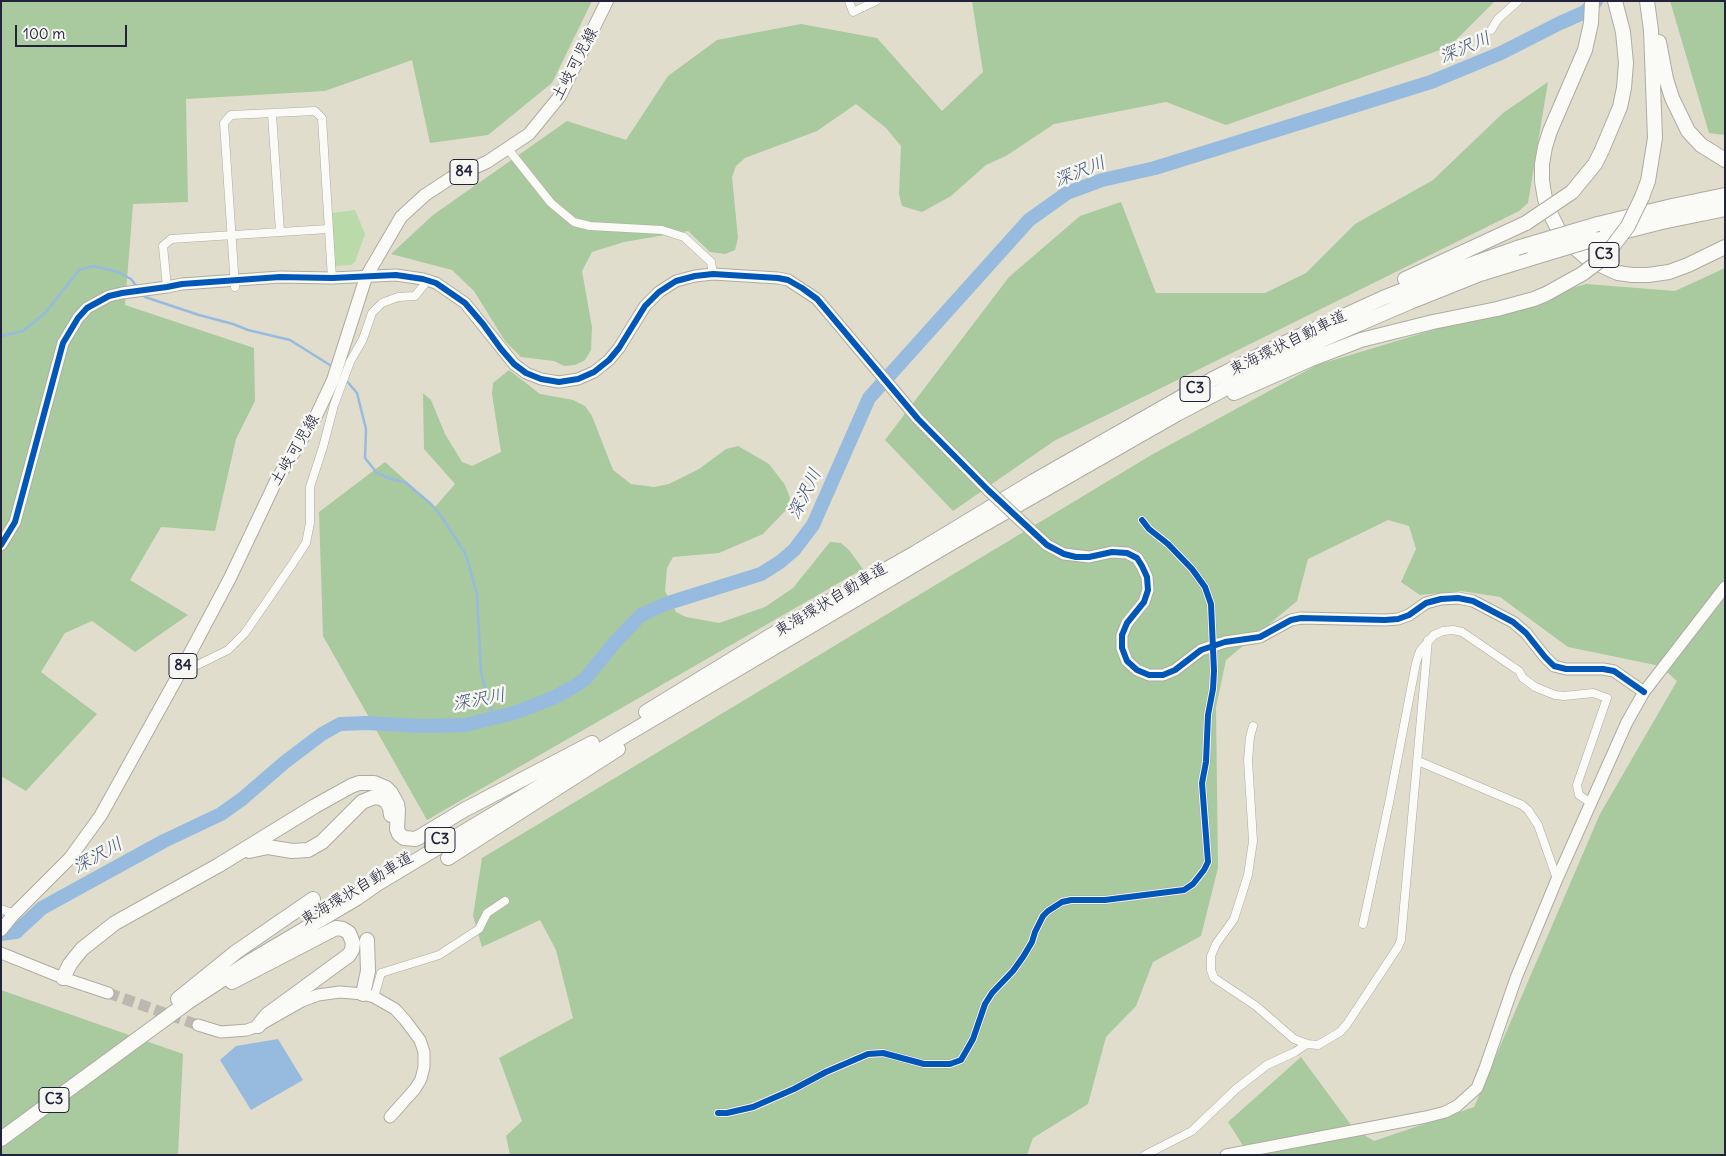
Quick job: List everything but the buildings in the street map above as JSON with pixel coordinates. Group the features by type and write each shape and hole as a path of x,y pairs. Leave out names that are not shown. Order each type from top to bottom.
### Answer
{"highway":[{"path":"1592,1 1591,22 1586,50 1550,131 1544,155 1542,180 1550,215 1566,240 1589,260 1618,273 1632,275 1669,272 1688,266 1725,247"},
{"path":"1278,346 1343,309 1526,223 1572,192 1595,164 1620,107 1626,63 1623,32 1615,1"},
{"name":"C3","path":"1098,460 1263,380 1361,340 1534,299 1582,274 1598,262 1628,226 1648,181 1655,138 1660,81 1648,1"},
{"name":"C3","path":"1660,81 1672,98 1688,131 1701,145 1725,160"},
{"name":"東海環状自動車道","path":"1,1139 110,1056 140,1029 262,948 492,809 592,744 801,618 1206,383 1278,346 1418,284 1516,248 1598,224 1725,195"},
{"name":"東海環状自動車道","path":"1,1134 188,1002 249,962 357,898 385,879 728,674 1098,460 1237,382 1324,339 1445,288 1532,258 1595,239 1725,209"},
{"path":"448,858 657,724 728,674"},
{"path":"219,865 343,790 366,782 381,785 391,793 398,810 397,829 399,834 404,838 416,839 464,810 592,744"},
{"path":"63,978 70,964 82,949 103,932 219,865 260,847 274,847 292,851 308,850 322,842 362,802 374,797 381,798 387,802 390,808 391,815 388,829"},
{"path":"110,1056 135,1030 178,999 236,952 313,899"},
{"path":"110,1056 121,1054 172,1018 218,989 336,928 343,929 349,933 353,943 349,955 267,1015 258,1026"},
{"path":"367,940 368,996"}],"main road":[{"name":"土岐可児線","path":"1,930 14,914 70,858 101,815 230,578 276,481 337,382 346,359 366,277 401,218 425,195 451,178 487,162 529,134 560,96 607,1"}],"street":[{"path":"849,1 853,12 876,1"},
{"path":"1491,30 1498,19 1518,1"},
{"path":"234,284 224,123 231,116 315,111 322,118 332,278"},
{"path":"272,114 280,232"},
{"path":"508,149 551,203 574,222 590,226 662,230 684,237 711,262 713,274"},
{"path":"167,288 164,246 171,239 328,229"},
{"path":"1,545 15,522 63,343 78,318 98,301 109,296 167,288 182,284 234,284 280,277 332,278 396,275 423,279 436,283 466,303 514,364 526,373 541,379 559,382 578,380 594,372 609,360 619,348 645,306 659,292 676,281 713,274 778,278 788,280 817,299 918,419 1046,545 1064,554 1089,557 1112,552 1127,553 1137,558 1147,577 1148,590 1144,602 1127,623 1122,635 1122,648 1127,661 1137,670 1149,675 1164,675 1174,670 1200,650 1225,642 1260,637 1291,620 1300,618 1398,619 1409,615 1426,603 1441,599 1458,598 1473,602 1513,622 1526,633 1544,657 1554,666 1604,669 1614,672 1644,692"},
{"path":"346,359 363,339 372,313 382,303 398,297 415,296 424,285 423,279"},
{"path":"179,674 228,650 245,633 306,543 310,523 310,487 334,405 337,382"},
{"path":"718,1114 753,1107 868,1054 883,1053 924,1064 950,1064 960,1060 974,1039 985,1004 1023,958 1043,916 1048,911 1062,902 1072,900 1105,900 1184,890 1193,884 1204,870 1208,862 1202,783 1206,762 1208,715 1213,689 1214,646 1211,604 1205,586 1192,569 1168,544 1149,529 1142,520"},
{"path":"1226,1155 1445,1112 1457,1106 1476,1088 1485,1068 1516,978 1557,880 1628,722 1644,692 1725,587"},
{"path":"1363,924 1416,663 1420,651 1434,635 1443,631 1453,630 1462,632 1519,671 1523,678 1535,687 1555,695 1593,693 1607,698 1577,785 1579,795 1591,803"},
{"path":"1253,726 1248,760 1253,841 1248,876 1234,919 1216,944 1211,956 1211,970 1214,978 1256,1006 1294,1039 1307,1044 1318,1045 1340,1032 1348,1024 1401,940 1428,640"},
{"path":"1418,761 1528,810 1538,826 1557,880"},
{"path":"368,996 381,972 440,955 479,929 487,913 505,901"},
{"path":"1,909 14,914"},
{"path":"1,953 63,978 108,993"},
{"path":"198,1025 221,1032 246,1030 258,1026 302,1001 318,995 340,992 368,996 395,1009 420,1040 424,1052 424,1067 416,1089 390,1118"},
{"path":"1145,1155 1192,1131 1236,1089 1267,1065 1295,1052 1307,1044"}],"green space":[{"path":"1,1 592,1 552,83 488,135 430,143 412,60 325,91 186,99 188,202 133,204 125,305 254,348 255,401 236,439 215,531 161,527 130,580 188,615 135,652 92,621 65,633 41,672 97,714 26,791 1,776"},
{"path":"972,1 1495,1 1449,47 1226,125 1166,102 1054,124 1006,156 986,165 951,196 922,212 902,206 899,194 901,146 886,128 856,104 817,131 745,158 736,166 732,177 738,238 735,250 725,254 710,252 688,231 624,242 592,252 582,271 592,327 591,350 585,360 575,365 564,366 554,361 521,357 505,341 474,291 452,270 391,254 433,215 567,121 626,140 668,76 717,40 801,24 877,38 942,111 983,72"},
{"path":"1670,1 1725,1 1725,135 1709,133"},
{"path":"1548,82 1528,203 1519,211 1054,441 953,511 885,440 1009,277 1080,216 1121,202 1156,293 1265,293 1306,273 1355,224 1433,180 1503,113"},
{"path":"355,210 365,234 355,262 351,265 335,266 332,213"},
{"path":"1725,268 1725,1155 1249,1155 1228,1122 1301,1057 1354,1129 1374,1141 1474,1107 1600,814 1677,681 1660,666 1568,647 1500,597 1461,591 1420,595 1401,582 1416,549 1409,526 1388,520 1308,559 1297,601 1226,660 1216,707 1218,868 1201,936 1153,962 1136,1006 1106,1037 1088,1104 1033,1138 1027,1155 510,1155 506,1136 522,1121 499,1058 573,1018 556,950 540,920 482,947 473,916 482,858 1153,454 1317,365 1586,284 1675,291"},
{"path":"509,370 540,394 573,400 585,406 592,416 613,470 631,484 654,487 669,484 699,469 726,449 738,446 769,464 785,485 790,498 787,509 763,534 719,553 673,557 667,568 665,591 676,612 686,617 719,623 765,607 793,588 830,542 841,543 849,550 863,569 427,820 323,636 319,512 385,462 435,507 455,484 424,449 423,393 431,400 445,434 462,462 472,466 501,452 492,394 493,383"},
{"path":"1,990 183,1054 178,1155 1,1155"}],"water":[{"path":"278,1039 303,1080 251,1110 220,1060 236,1046"}],"waterway":[{"name":"深沢川","path":"1,934 16,932 42,908 164,841 221,814 322,734 340,724 465,725 514,713 553,698 585,679 616,641 641,615 665,604 761,574 780,562 794,550 813,525 869,398 1029,220 1067,193 1102,180 1155,168 1431,82 1501,53 1585,12 1596,1"},
{"path":"1,336 23,331 46,312 79,270 93,266 118,272 131,279 137,287"},
{"path":"141,294 199,315 290,340 333,367"},
{"path":"339,372 357,393 366,429 365,458 377,473 405,482 431,504 465,553 477,595 481,672 490,706 495,717"}],"tunnel":[{"path":"108,993 198,1025"}],"cycle path":[{"path":"1,545 15,522 63,343 78,318 87,308 109,296 182,284 280,277 332,278 396,275 423,279 436,283 465,303 514,364 526,373 541,379 559,382 578,379 594,372 609,360 619,348 645,306 659,292 676,281 713,274 778,278 788,280 817,299 918,419 988,490 1047,545 1064,554 1076,557 1089,557 1112,552 1127,553 1137,558 1147,577 1148,590 1144,602 1127,623 1122,635 1122,648 1127,661 1137,670 1149,675 1163,675 1175,670 1201,650 1225,642 1260,637 1291,620 1301,618 1398,619 1409,615 1426,603 1441,599 1458,598 1473,601 1513,622 1526,633 1554,666 1566,669 1603,669 1614,671 1644,692"},
{"path":"718,1113 727,1113 753,1107 868,1054 883,1053 924,1064 950,1064 961,1060 973,1039 985,1004 1023,957 1032,942 1043,916 1048,911 1062,902 1071,900 1105,900 1184,890 1193,884 1204,870 1208,862 1202,783 1206,762 1208,715 1214,671 1211,604 1205,587 1192,569 1168,544 1149,529 1142,520"}]}
